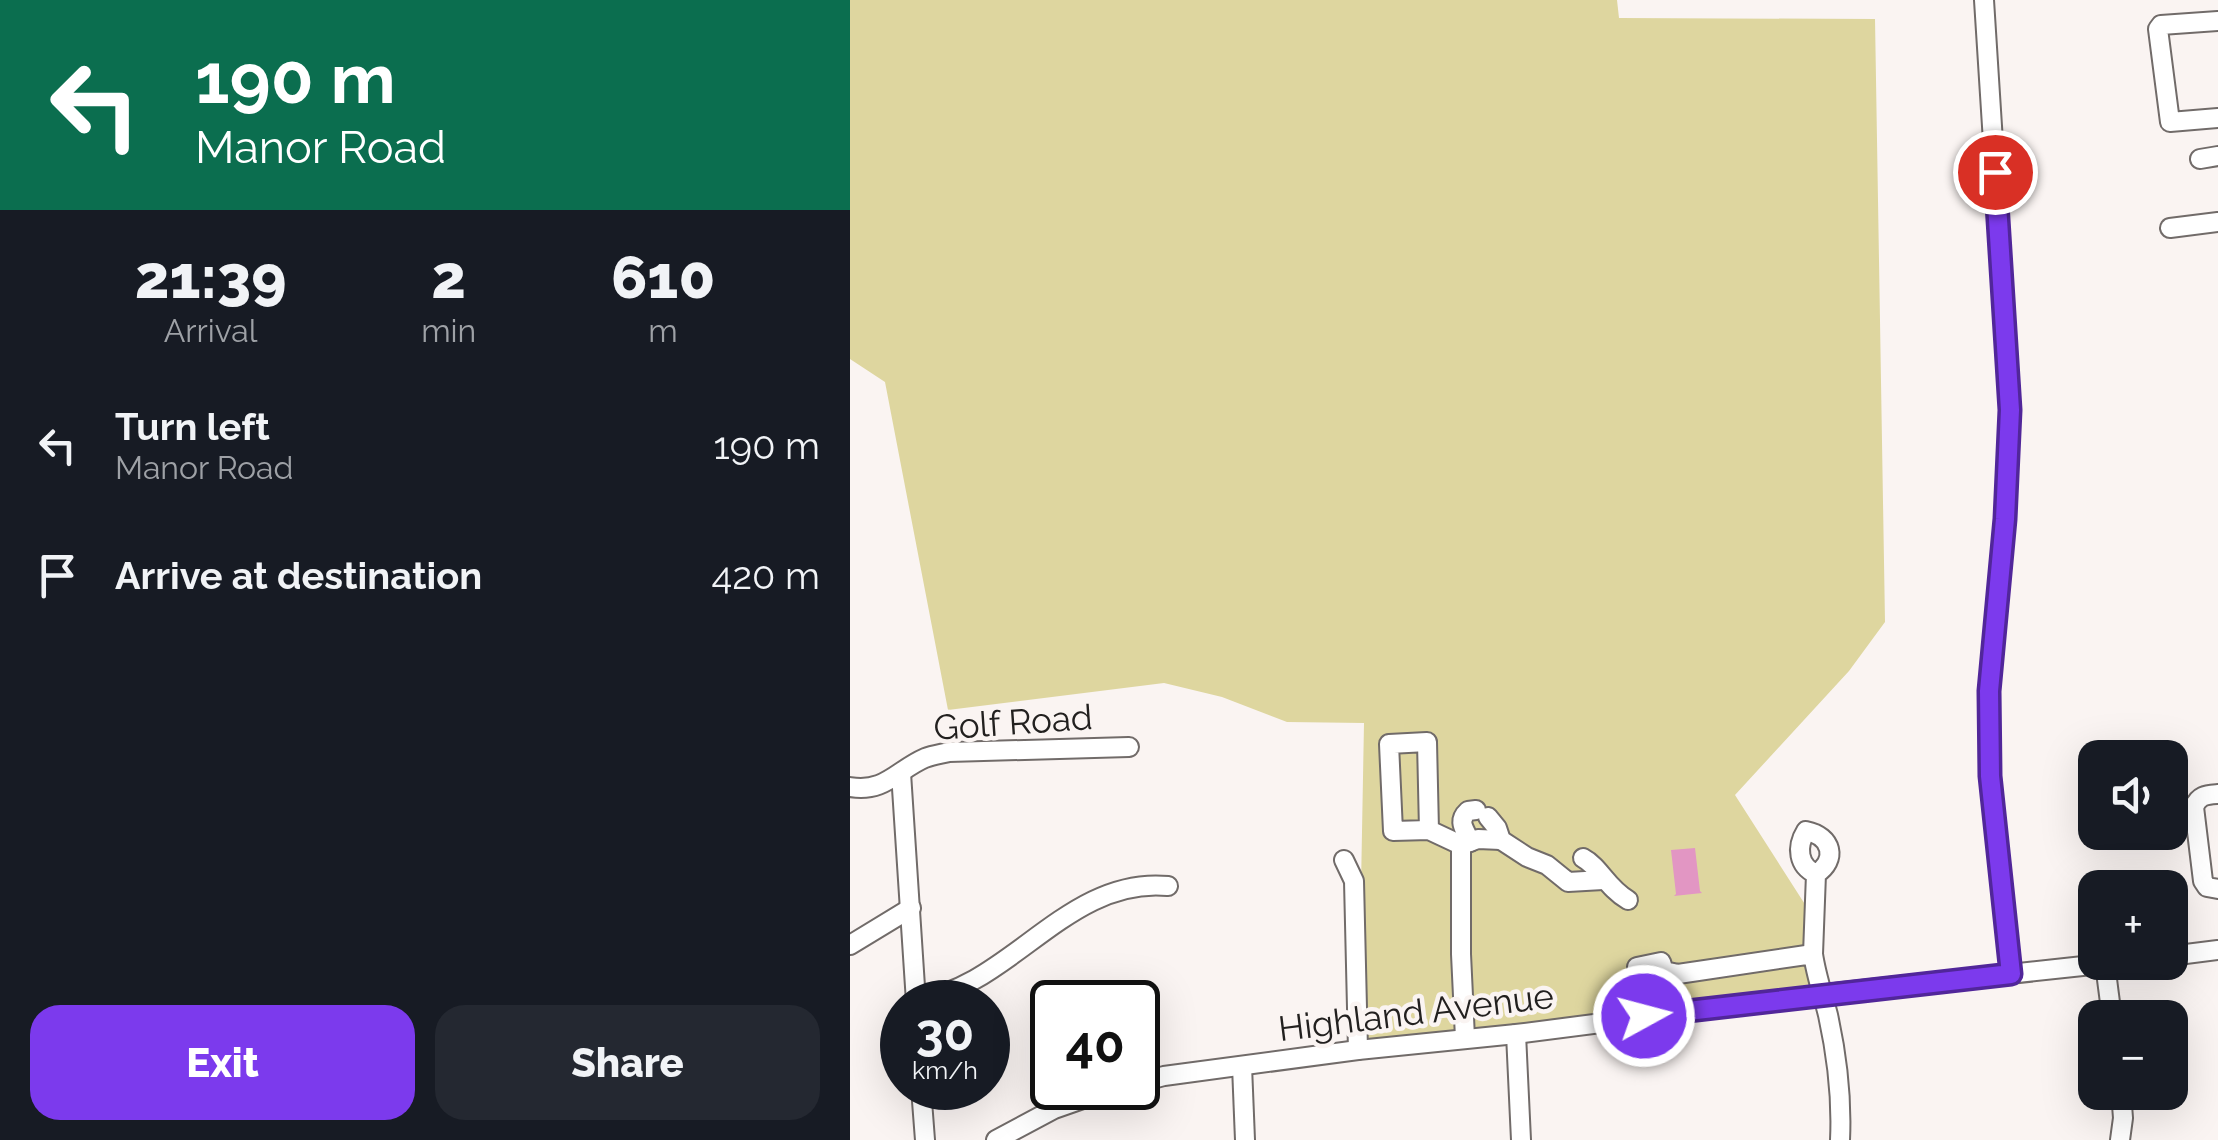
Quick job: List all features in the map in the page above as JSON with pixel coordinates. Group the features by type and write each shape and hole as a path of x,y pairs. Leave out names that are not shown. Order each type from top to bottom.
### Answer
{"street":[{"path":"1984,0 2010,410 2005,519 1989,691 1990,776 2011,974"},
{"path":"2218,21 2158,28 2170,122 2218,118"},
{"path":"2170,228 2218,222"},
{"path":"1429,830 1426,742 1389,744 1393,831 1429,830 1466,844 1478,839 1501,840 1547,865 1570,883 1602,880"},
{"name":"Golf Road","path":"850,786 887,782 926,758 949,752 1128,748"},
{"path":"901,773 915,980"},
{"path":"2218,794 2202,796 2194,807 2203,881 2207,887 2218,889"},
{"path":"1464,1038 1461,954 1466,844 1461,822 1467,812 1482,814 1497,828 1501,840"},
{"path":"1547,865 1576,859 1592,864 1602,880 1628,900"},
{"path":"1344,860 1354,884 1358,1050"},
{"path":"1816,874 1812,954 1828,1014 1842,1103 1840,1140"},
{"path":"973,980 1082,905 1139,886 1168,886"},
{"path":"850,946 911,908"},
{"path":"2188,954 2218,950"},
{"path":"1637,967 1661,962 1664,972 1678,974 1812,954"},
{"name":"Highland Avenue","path":"1160,1077 1358,1050 2078,967"},
{"path":"1516,1034 1521,1140"},
{"path":"1242,1066 1245,1140"},
{"path":"923,1110 924,1140"},
{"path":"996,1140 1052,1110"},
{"path":"2120,1140 2122,1110"}],"shaded area":[{"path":"850,0 1617,0 1619,18 1875,19 1885,622 1849,671 1735,795 1824,934 1822,995 1358,1050 1364,723 1287,722 1222,697 1164,683 948,710 885,382 850,359"},
{"path":"1695,848 1702,893 1674,896 1671,850"}],"route":[{"path":"1644,1016 2011,974 1990,776 1989,691 2005,519 2010,410 1995,172"}]}
